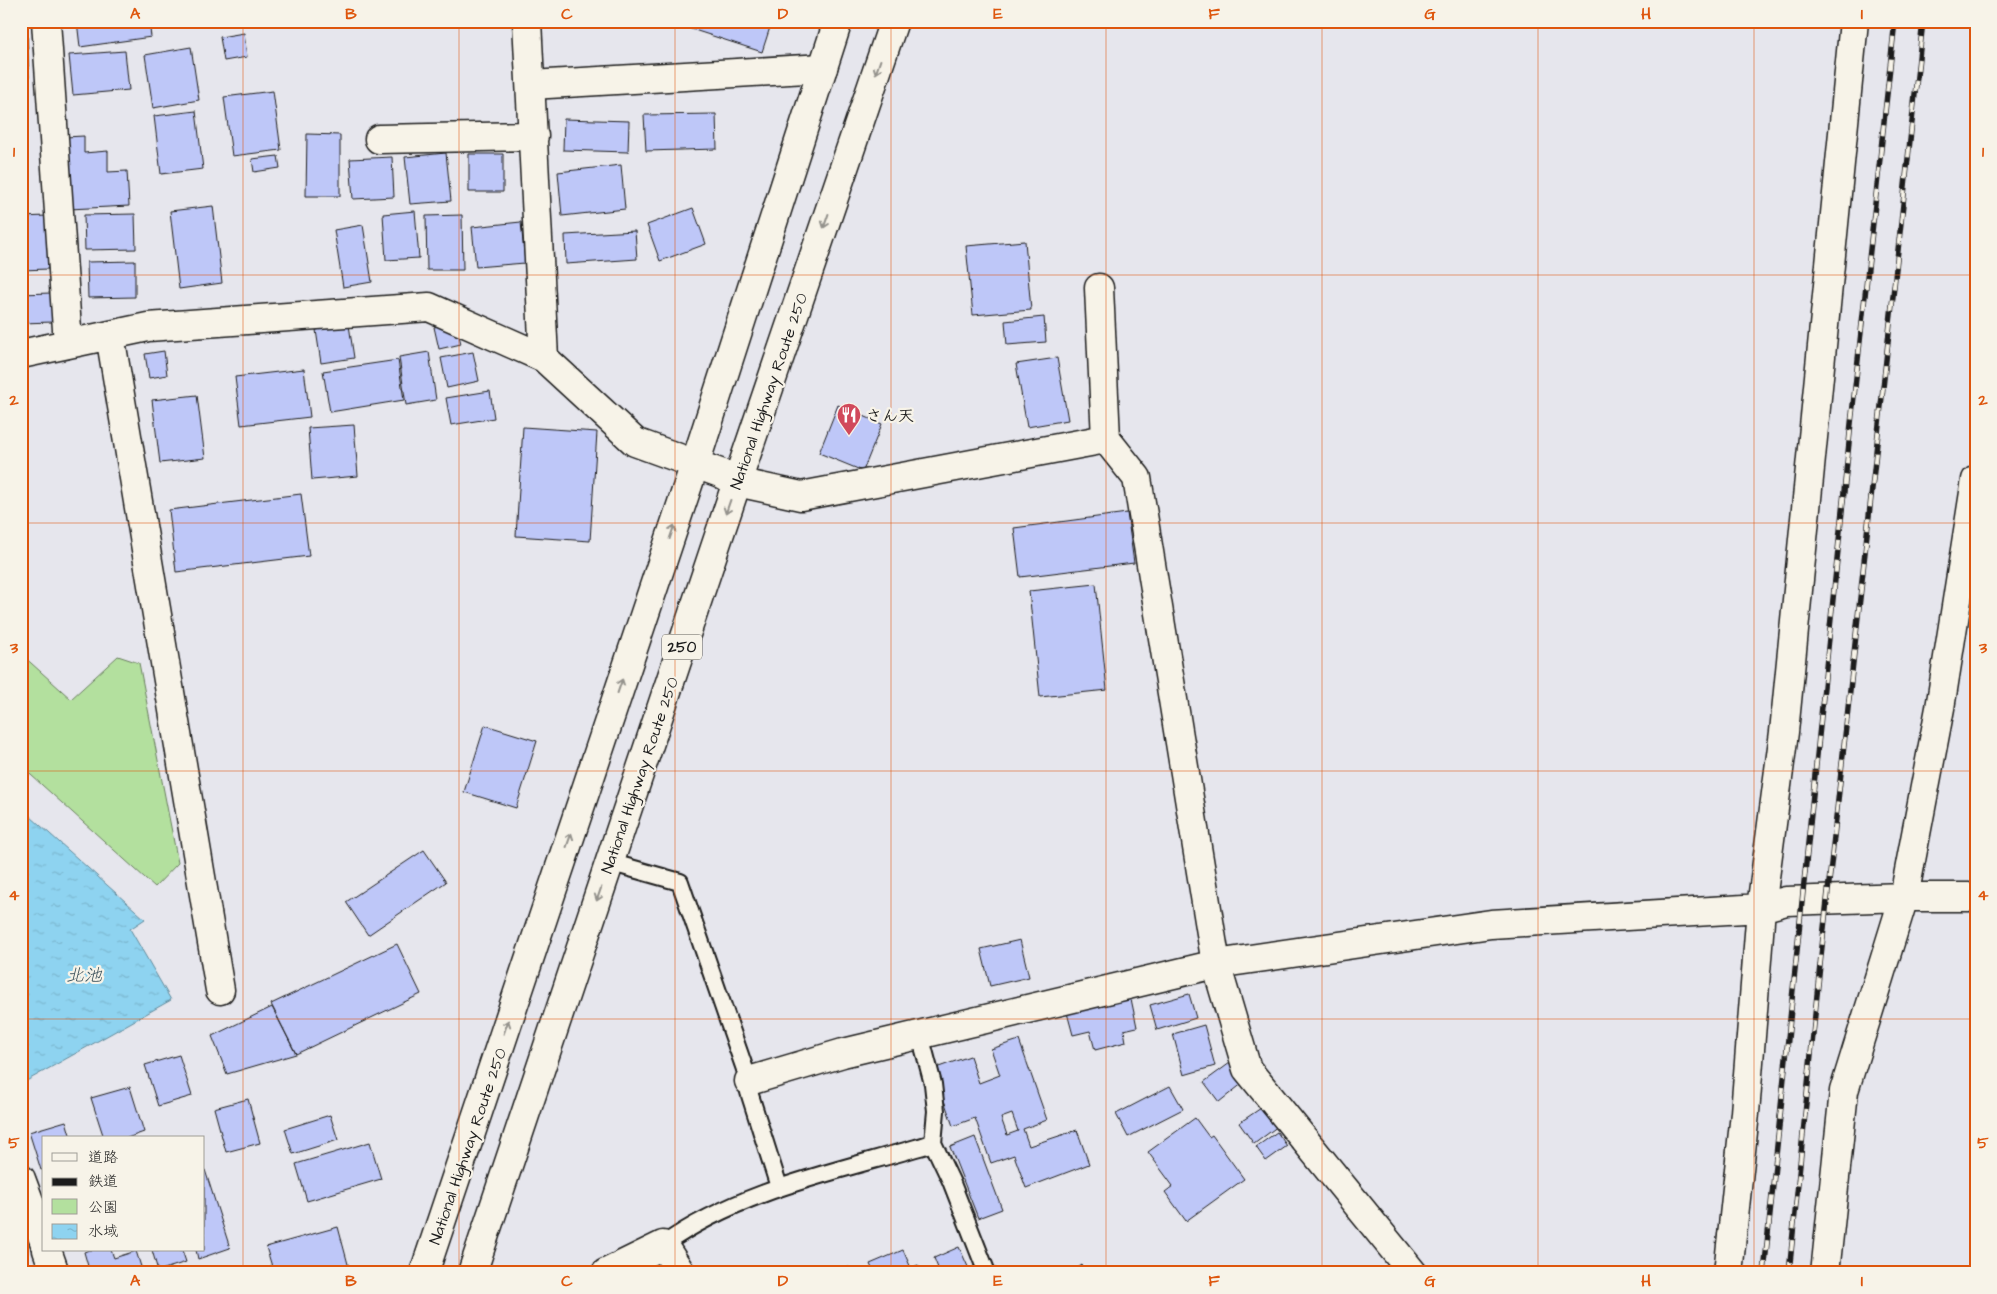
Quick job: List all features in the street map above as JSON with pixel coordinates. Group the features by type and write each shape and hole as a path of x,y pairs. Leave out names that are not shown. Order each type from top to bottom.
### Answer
{"main road":[{"path":"46,21 68,344"},
{"path":"527,21 544,358"},
{"name":"National Highway Route 250","path":"424,1273 695,464 838,21"},
{"name":"National Highway Route 250","path":"472,1273 737,482 894,21"},
{"path":"1728,1273 1745,1113 1761,908 1784,732 1854,21"},
{"path":"531,85 823,68"},
{"path":"379,139 534,136"},
{"path":"1099,288 1106,439 1137,478 1216,964 1248,1069 1413,1273"},
{"path":"21,354 148,328 429,307 544,358 635,442 720,473 737,482 802,496 1106,439"},
{"path":"110,335 220,990"},
{"path":"1825,1273 1844,1091 1904,897 1940,708 1976,480"},
{"path":"749,1081 842,1053 1216,964 1490,924 1761,908 1786,901 1904,897 1976,897"},
{"path":"32,1193 42,1233"},
{"path":"606,1273 663,1245 681,1273"},
{"path":"48,1252 55,1273"}],"lane":[{"path":"610,862 680,882 749,1081 749,1092 779,1187"},
{"path":"920,1035 933,1084 936,1111 933,1143 951,1182 987,1273"},
{"path":"663,1245 688,1227 724,1209 779,1187 933,1143"}],"green space":[{"path":"21,654 71,699 118,656 139,663 178,863 155,887 21,766"}],"water":[{"name":"北池","path":"21,808 145,919 130,929 171,1000 21,1084"}],"building":[{"path":"77,21 149,21 151,37 80,47"},
{"path":"687,21 772,21 762,52 685,27"},
{"path":"27,32 29,79 21,79 21,33"},
{"path":"244,33 247,57 224,61 220,37"},
{"path":"191,47 199,100 153,108 145,55"},
{"path":"125,51 129,90 73,95 69,55"},
{"path":"273,91 281,150 232,156 224,97"},
{"path":"196,111 203,169 161,174 154,116"},
{"path":"716,114 717,149 646,151 644,115"},
{"path":"564,119 629,121 628,152 563,150"},
{"path":"307,134 340,135 340,196 306,196"},
{"path":"84,136 84,153 108,151 108,172 127,171 129,206 69,209 65,137"},
{"path":"446,153 451,201 410,204 405,157"},
{"path":"469,154 503,154 503,192 469,192"},
{"path":"278,156 280,168 254,172 252,159"},
{"path":"392,157 394,197 353,199 350,159"},
{"path":"621,165 625,209 562,216 558,172"},
{"path":"213,206 222,283 179,289 170,211"},
{"path":"693,208 706,244 660,261 647,225"},
{"path":"415,211 419,258 386,260 383,214"},
{"path":"135,214 136,249 85,250 84,215"},
{"path":"462,215 463,270 427,270 426,216"},
{"path":"47,216 48,269 21,270 21,217"},
{"path":"521,222 525,263 476,267 472,227"},
{"path":"363,225 372,282 343,287 334,230"},
{"path":"635,231 637,259 566,264 565,235"},
{"path":"1025,241 1031,310 973,315 966,246"},
{"path":"135,261 135,297 88,298 87,262"},
{"path":"51,293 53,322 21,323 21,294"},
{"path":"1044,317 1046,342 1007,345 1005,321"},
{"path":"456,322 461,344 439,349 434,327"},
{"path":"349,325 354,358 321,363 316,330"},
{"path":"164,351 167,375 149,378 145,354"},
{"path":"429,352 436,400 406,405 399,357"},
{"path":"473,352 479,381 447,388 441,358"},
{"path":"1057,358 1068,420 1027,427 1016,364"},
{"path":"398,360 404,400 330,412 323,371"},
{"path":"304,369 310,417 241,425 235,377"},
{"path":"490,391 494,418 451,425 446,398"},
{"path":"197,395 205,458 160,463 152,400"},
{"path":"838,405 882,424 863,471 819,453"},
{"path":"354,425 358,476 312,480 308,428"},
{"path":"523,427 597,432 590,541 516,536"},
{"path":"301,494 309,556 176,572 169,510"},
{"path":"1127,513 1134,563 1020,577 1014,528"},
{"path":"1096,584 1107,690 1040,697 1029,591"},
{"path":"485,725 537,741 516,808 464,792"},
{"path":"424,850 446,882 368,935 346,902"},
{"path":"1020,940 1029,977 990,986 981,949"},
{"path":"397,944 421,994 296,1054 271,1004"},
{"path":"1130,994 1137,1027 1124,1030 1126,1042 1095,1050 1090,1031 1073,1035 1066,1009"},
{"path":"1189,994 1196,1018 1157,1030 1150,1005"},
{"path":"272,1007 296,1054 227,1074 212,1036"},
{"path":"1204,1025 1215,1066 1184,1075 1173,1034"},
{"path":"1019,1040 1047,1120 1023,1129 1029,1146 1077,1130 1089,1164 1026,1188 1014,1155 991,1163 975,1118 953,1126 933,1069 970,1056 979,1083 1000,1075 991,1049","holes":["1012,1114 1018,1131 1007,1135 1001,1118"]},
{"path":"179,1055 192,1096 158,1106 145,1065"},
{"path":"1234,1060 1248,1079 1219,1102 1204,1082"},
{"path":"1170,1086 1183,1109 1128,1137 1116,1114"},
{"path":"130,1087 144,1132 133,1136 103,1136 91,1098"},
{"path":"248,1099 260,1143 226,1152 214,1108"},
{"path":"1264,1106 1278,1126 1254,1144 1239,1123"},
{"path":"330,1115 338,1140 293,1154 285,1129"},
{"path":"1195,1118 1209,1137 1212,1135 1244,1179 1186,1221 1165,1192 1173,1186 1148,1152"},
{"path":"66,1121 70,1136 42,1136 41,1170 29,1132"},
{"path":"1277,1132 1287,1146 1266,1161 1256,1147"},
{"path":"975,1137 1002,1209 978,1218 950,1147"},
{"path":"370,1142 381,1179 307,1201 296,1164"},
{"path":"205,1170 230,1248 198,1259 196,1252 205,1252"},
{"path":"338,1227 349,1268 330,1273 274,1273 266,1247"},
{"path":"959,1247 969,1269 979,1264 982,1273 940,1273 934,1258"},
{"path":"903,1250 911,1268 918,1265 922,1273 874,1273 870,1264"},
{"path":"84,1252 112,1252 114,1258 136,1252 143,1273 90,1273"},
{"path":"153,1252 183,1252 186,1262 158,1271"},
{"path":"1082,1265 1087,1273 1070,1273"},
{"path":"849,1267 851,1273 836,1273"}],"railway":[{"path":"1764,1273 1850,433 1895,21"},
{"path":"1789,1273 1820,965 1923,21"}],"place":[{"name":"さん天","path":"849,436"}]}
